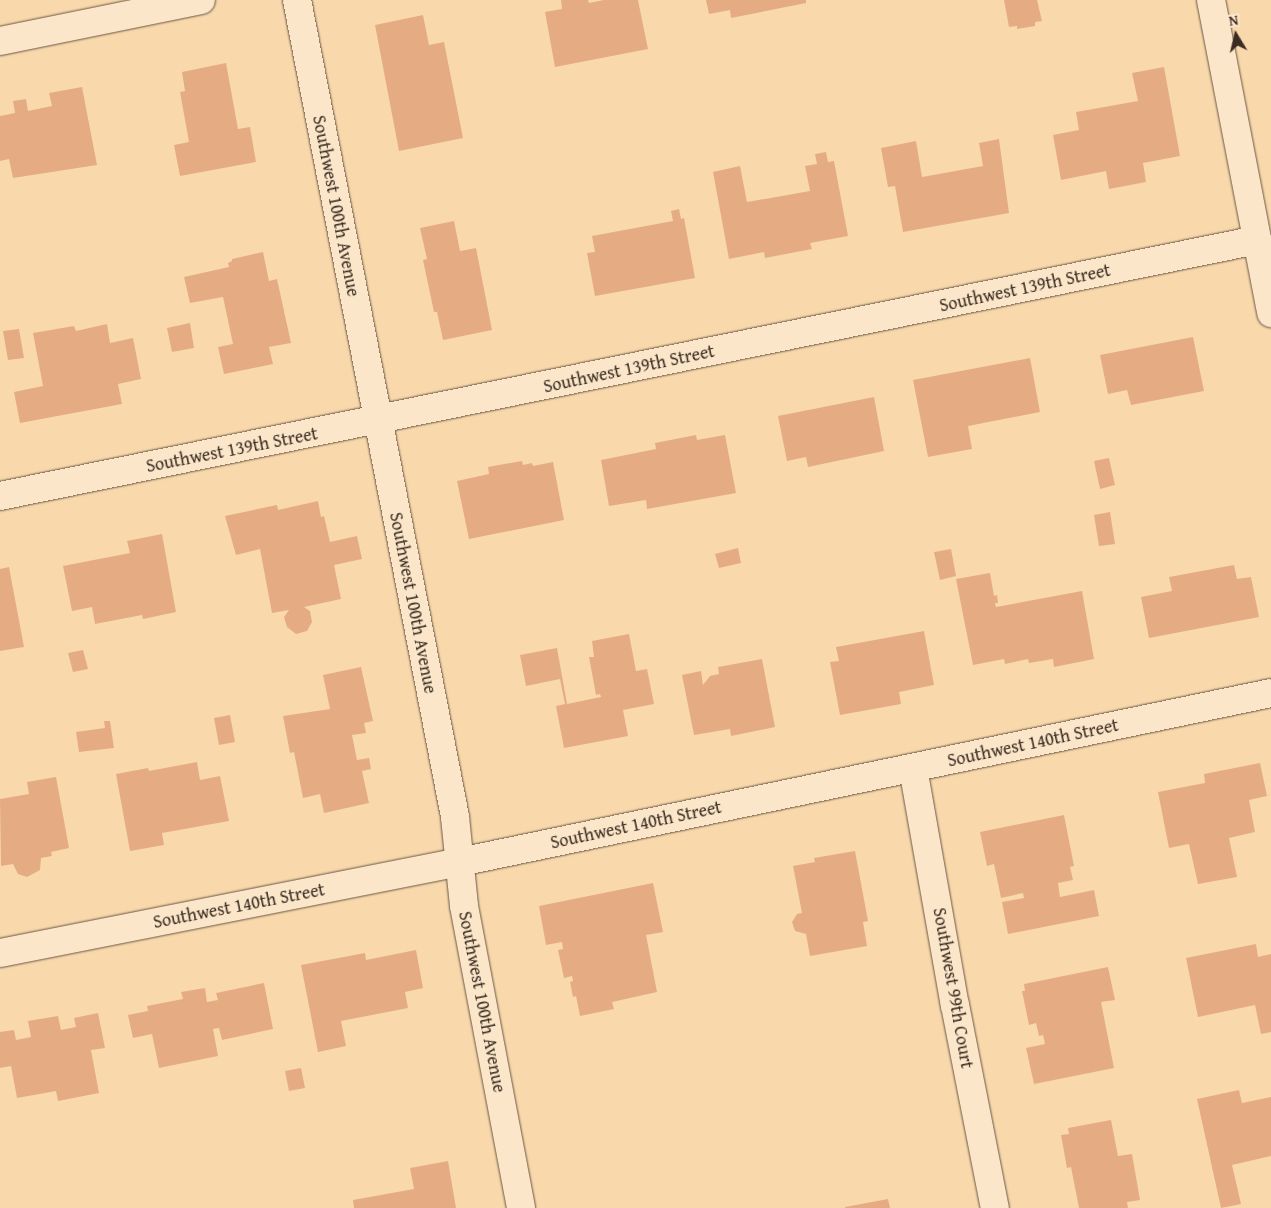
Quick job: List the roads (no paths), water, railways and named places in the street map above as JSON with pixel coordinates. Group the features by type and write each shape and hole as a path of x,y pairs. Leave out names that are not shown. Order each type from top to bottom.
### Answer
{"street":[{"path":"0,41 201,0"},
{"name":"Southwest 100th Avenue","path":"296,0 455,817 464,906 521,1208"},
{"path":"1211,0 1271,313"},
{"name":"Southwest 139th Street","path":"0,496 1257,240"},
{"name":"Southwest 140th Street","path":"0,953 460,862 1271,692"},
{"name":"Southwest 99th Court","path":"913,768 995,1208"}]}
